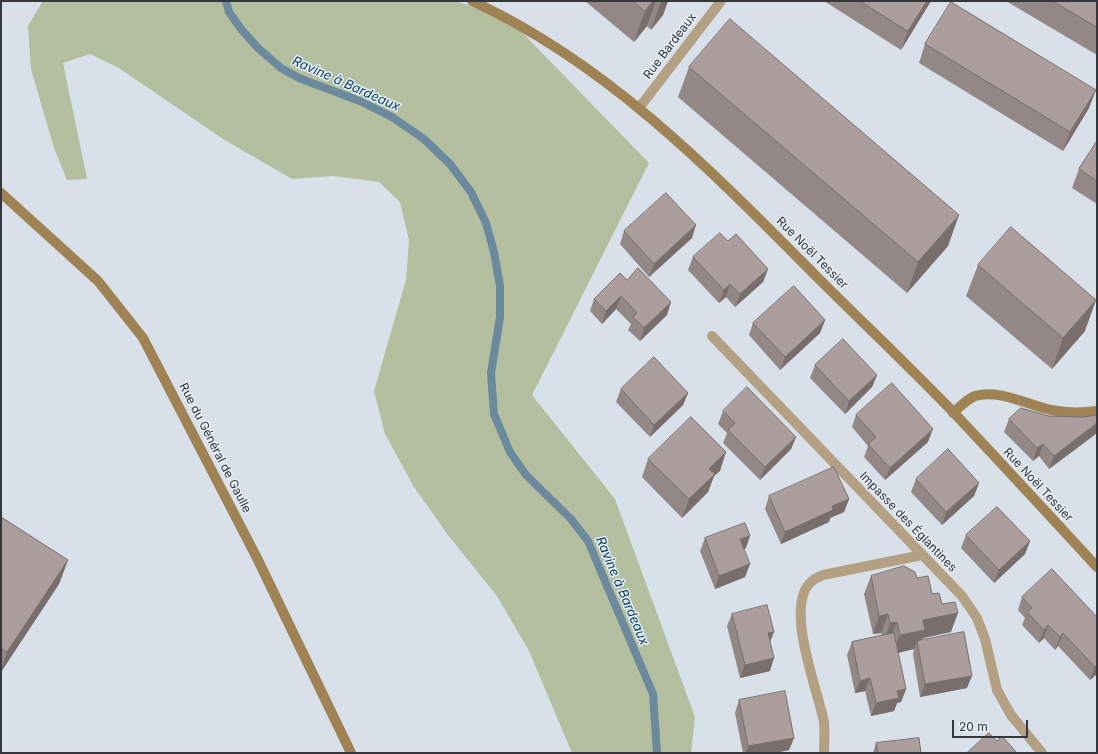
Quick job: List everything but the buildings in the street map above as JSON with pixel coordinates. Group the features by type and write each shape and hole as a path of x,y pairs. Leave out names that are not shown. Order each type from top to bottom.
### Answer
{"street":[{"name":"Rue Noël Tessier","path":"472,1 561,50 639,108 754,212 953,413 1097,567"},
{"name":"Rue Bardeaux","path":"639,108 721,1"},
{"name":"Rue du Général de Gaulle","path":"1,193 98,281 143,338 257,558 351,753"},
{"name":"Impasse des Églantines","path":"712,336 962,596 977,618 985,639 998,690 1010,716 1042,753"},
{"path":"953,413 975,396 1011,399 1051,410 1074,413 1097,411"},
{"path":"824,753 824,723 801,626 800,609 804,594 811,581 823,575 922,555"}],"green space":[{"path":"43,1 456,1 511,21 649,163 532,395 615,499 695,717 691,753 572,753 529,651 497,596 448,535 414,487 385,434 374,391 406,280 409,240 400,202 379,182 333,176 292,179 223,139 119,68 90,54 63,63 87,179 67,180 54,148 31,69 28,26"}],"waterway":[{"name":"Ravine à Bardeaux","path":"226,1 229,12 241,29 258,48 281,68 299,78 362,102 392,117 424,139 450,164 471,192 486,223 494,252 500,286 500,317 491,373 494,414 510,452 526,475 571,519 588,541 653,694 657,753"}]}
